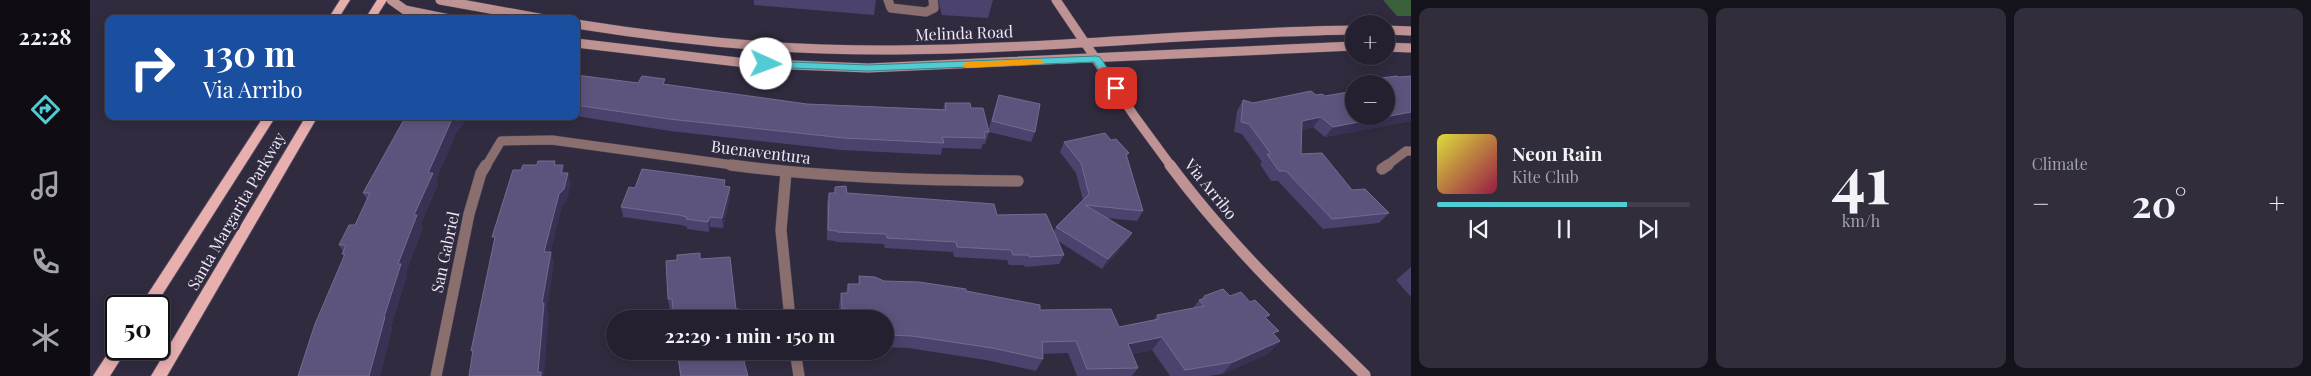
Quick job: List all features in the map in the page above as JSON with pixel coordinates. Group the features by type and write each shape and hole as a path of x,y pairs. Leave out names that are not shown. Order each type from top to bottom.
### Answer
{"main road":[{"path":"336,15 345,0"},
{"path":"373,15 382,0"},
{"path":"391,0 405,10 429,15"},
{"path":"440,0 522,15"},
{"name":"Via Arribo","path":"1056,0 1135,117 1193,195 1268,281 1365,376"},
{"name":"Melinda Road","path":"580,25 698,41 824,50 916,50 1242,33 1345,30"},
{"path":"1395,30 1411,31"},
{"name":"Melinda Road","path":"580,43 746,64 868,68 1345,46"},
{"path":"1395,47 1411,48"},
{"name":"Santa Margarita Parkway","path":"154,295 267,120"},
{"name":"Santa Margarita Parkway","path":"159,376 310,120"},
{"path":"101,376 112,360"}],"street":[{"path":"888,0 891,8 926,12 934,8 933,0"},
{"name":"Buenaventura","path":"501,141 552,140 786,172 878,179 1018,181"},
{"name":"San Gabriel","path":"436,376 469,214 482,173 501,141"},
{"path":"1382,169 1406,151 1411,151"},
{"path":"786,172 780,230 789,310"},
{"path":"796,360 799,376"}],"green space":[{"path":"1383,0 1411,0 1411,16 1397,16"}],"building":[{"path":"580,76 638,83 642,76 665,79 663,84 807,104 946,110 945,103 970,103 971,108 983,108 989,132 984,132 985,138 942,137 944,143 844,138 669,119 580,106"},
{"path":"1395,76 1411,76 1411,112 1395,115"},
{"path":"1311,91 1316,95 1322,94 1325,96 1345,93 1345,125 1333,127 1321,117 1302,121 1301,154 1322,153 1352,190 1365,189 1389,213 1332,219 1286,171 1279,171 1267,154 1271,154 1249,124 1241,122 1243,100 1253,103"},
{"path":"999,95 1040,104 1035,132 992,121"},
{"path":"404,120 452,120 428,173 433,173 414,215 417,215 398,264 401,264 384,317 369,376 298,376 315,324 345,254 342,254 346,245 339,245 349,225 355,225 370,193 363,193"},
{"path":"1105,133 1111,140 1116,139 1129,153 1126,154 1143,211 1085,205 1132,233 1108,259 1056,227 1089,194 1081,163 1064,142"},
{"path":"538,161 555,161 554,165 563,165 561,173 568,173 564,189 559,194 544,252 551,252 542,303 544,303 538,372 541,372 541,376 469,376 473,350 471,351 495,237 492,237 513,170 521,170 523,165 537,165"},
{"path":"642,169 725,180 724,186 730,187 722,218 710,217 708,222 686,219 687,217 679,215 621,207 629,187 635,188"},
{"path":"846,186 847,193 994,204 997,215 1046,214 1064,255 1029,257 1029,255 1013,255 1011,250 957,247 956,242 887,238 886,234 828,230 829,193 835,193 835,187"},
{"path":"700,253 700,259 730,257 736,309 739,310 673,310 672,299 668,299 666,261 677,260 677,255"},
{"path":"859,276 875,277 884,281 919,282 966,289 966,291 1040,305 1040,310 1111,309 1119,327 1159,319 1157,315 1204,306 1199,300 1205,298 1204,296 1223,289 1230,296 1241,292 1250,302 1255,300 1270,315 1265,317 1279,331 1273,333 1280,341 1233,362 1185,370 1162,337 1128,344 1138,368 1087,369 1076,341 1042,342 1043,359 992,348 912,336 894,335 894,310 842,309 841,293 848,293 848,284 860,284"},
{"path":"678,360 744,360 748,376 681,376"}],"slow traffic":[{"path":"966,65 1039,62"}],"route":[{"path":"766,64 868,68 1096,59 1116,88"}]}
